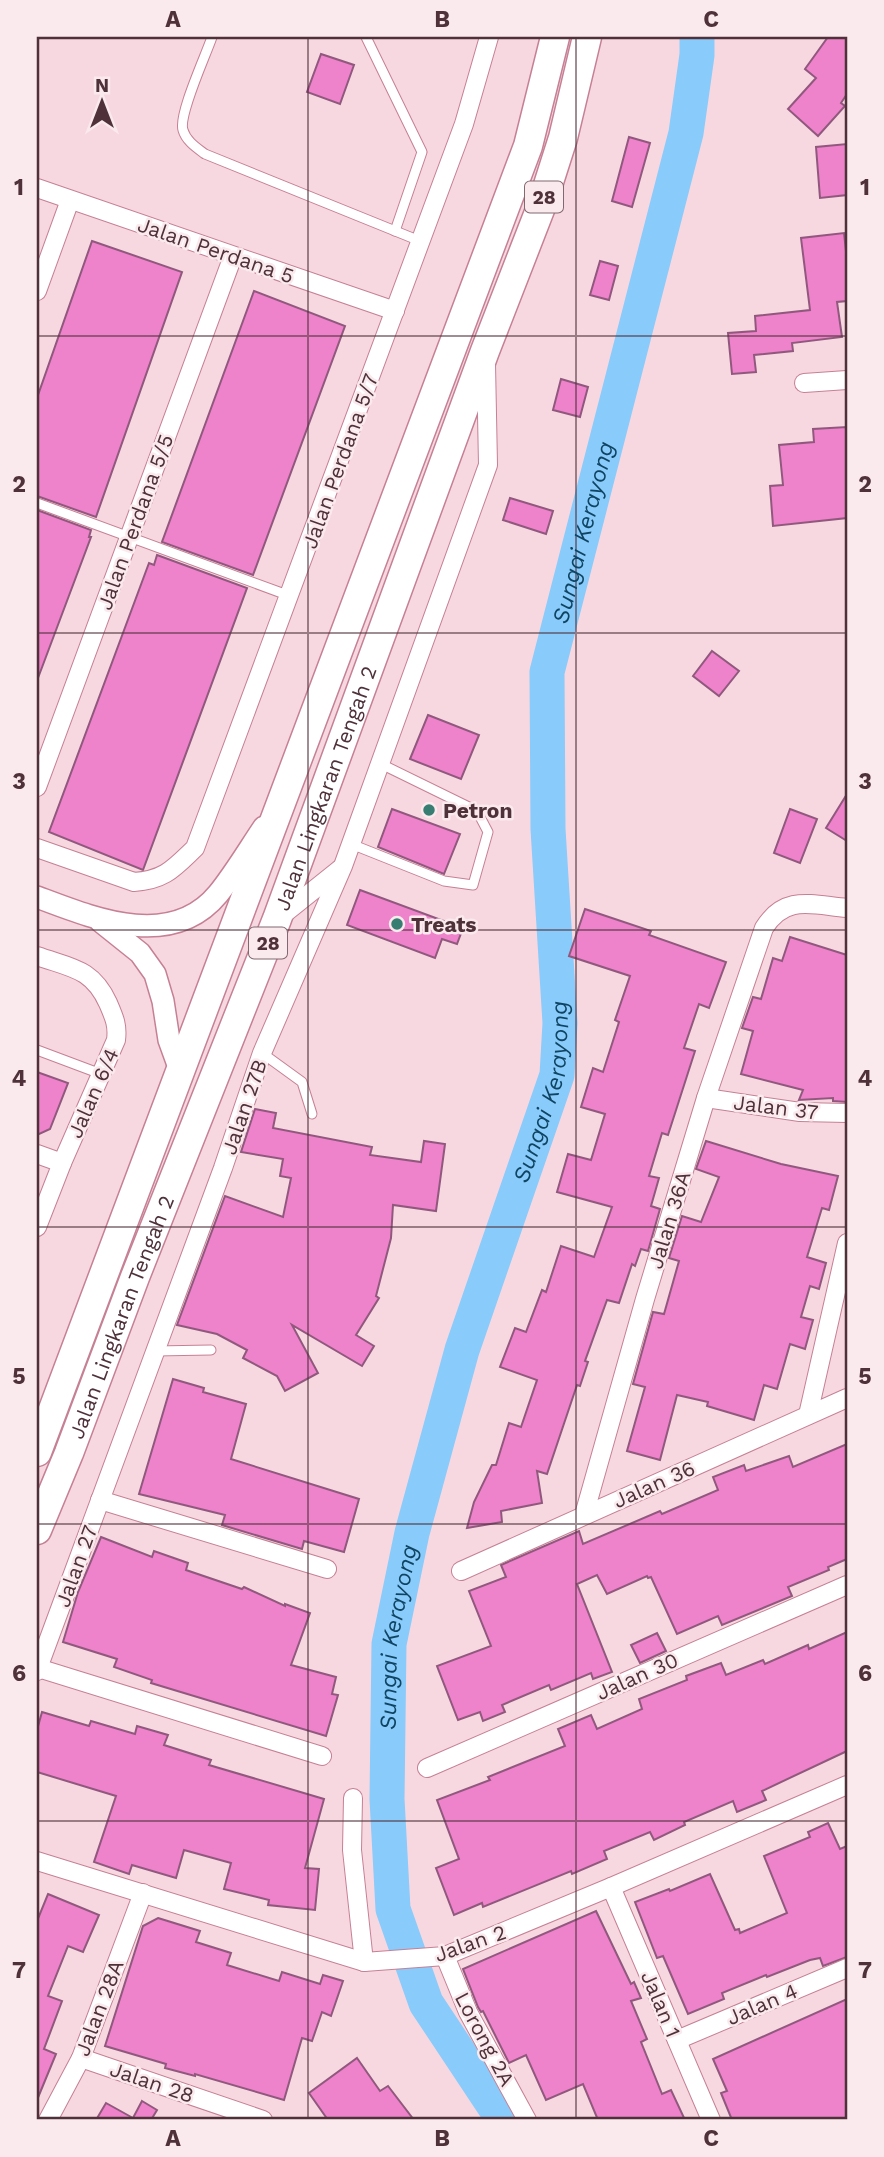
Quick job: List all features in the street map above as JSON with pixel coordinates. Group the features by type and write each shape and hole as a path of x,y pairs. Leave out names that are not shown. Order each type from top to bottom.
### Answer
{"highway":[{"name":"Jalan Lingkaran Tengah 2","path":"37,1452 528,146 555,37"},
{"name":"Jalan Lingkaran Tengah 2","path":"37,1530 277,919 485,351 545,195 563,138 587,37"}],"street":[{"name":"Jalan Perdana 5/7","path":"37,848 134,882 150,881 168,874 195,848 464,124 489,37"},
{"name":"Jalan Perdana 5","path":"37,188 395,311"},
{"path":"37,291 71,200"},
{"name":"Jalan Perdana 5/5","path":"37,787 233,256"},
{"name":"Jalan 27B","path":"100,1500 223,1168 262,1053 343,866 488,465 485,351"},
{"path":"804,383 847,380"},
{"path":"37,897 98,920 143,927 175,923 199,911 217,895 283,799"},
{"path":"277,919 343,866"},
{"name":"Jalan 36A","path":"584,1515 645,1299 706,1098 764,928 772,914 782,907 805,904 847,908"},
{"path":"98,920 140,953 155,974 163,1001 169,1040 181,1073"},
{"name":"Jalan 6/4","path":"37,956 89,974 100,985 118,1025 116,1040 37,1227"},
{"name":"Jalan 37","path":"706,1098 800,1112 847,1113"},
{"path":"37,1154 62,1164"},
{"path":"808,1415 847,1243"},
{"name":"Jalan 36","path":"461,1571 847,1398"},
{"path":"100,1500 327,1569"},
{"name":"Jalan 27","path":"37,1670 100,1500"},
{"name":"Jalan 30","path":"427,1768 847,1585"},
{"path":"37,1670 323,1756"},
{"name":"Jalan 2","path":"37,1861 371,1962 438,1957 611,1887 847,1785"},
{"path":"353,1798 352,1850 371,1962"},
{"name":"Jalan 1","path":"611,1887 711,2120"},
{"name":"Jalan 28A","path":"48,2120 81,2058 144,1894"},
{"name":"Lorong 2A","path":"438,1957 527,2120"},
{"name":"Jalan 4","path":"677,2040 847,1968"},
{"name":"Jalan 28","path":"81,2058 263,2120"}],"lane":[{"path":"212,37 182,119 185,135 194,145 205,154 420,241"},
{"path":"366,37 422,152 395,230"},
{"path":"37,503 290,596"},
{"path":"351,844 444,881 473,885 488,832 477,811 381,764"},
{"path":"37,1050 101,1074"},
{"path":"262,1053 302,1082 312,1114"},
{"path":"155,1351 211,1350"}],"building":[{"path":"828,37 847,37 847,94 841,103 845,106 818,136 788,109 816,78 805,69"},
{"path":"321,54 354,65 340,104 307,92"},
{"path":"629,137 650,143 632,207 612,201"},
{"path":"847,144 847,195 820,198 816,147"},
{"path":"844,233 847,301 837,302 842,337 792,343 793,351 754,355 756,372 732,374 728,333 756,331 755,316 810,310 801,238"},
{"path":"92,241 182,272 96,517 37,496 37,398"},
{"path":"600,261 618,266 609,300 590,295"},
{"path":"254,291 345,326 253,575 162,542"},
{"path":"561,379 588,387 580,417 553,410"},
{"path":"847,427 847,518 773,526 770,486 783,485 779,445 814,442 813,429"},
{"path":"510,498 553,511 546,534 503,520"},
{"path":"37,510 91,530 91,537 38,678"},
{"path":"157,555 247,588 143,870 49,832 149,563 154,565"},
{"path":"712,651 739,671 719,696 693,676"},
{"path":"428,715 479,735 461,779 410,759"},
{"path":"847,794 847,841 826,828"},
{"path":"392,809 460,834 444,874 378,847"},
{"path":"790,809 817,819 800,863 774,853"},
{"name":"Treats","path":"360,890 463,928 457,944 442,939 435,958 347,925"},
{"path":"585,909 651,931 649,935 726,962 709,1008 699,1004 684,1048 695,1051 668,1135 662,1133 649,1176 659,1178 651,1206 660,1209 648,1251 641,1249 635,1266 632,1264 619,1303 607,1300 585,1361 588,1362 580,1386 577,1385 547,1474 537,1471 542,1503 501,1511 502,1522 467,1528 474,1502 492,1465 496,1465 509,1423 521,1427 537,1380 500,1367 515,1328 526,1332 542,1290 546,1292 561,1246 594,1257 612,1207 557,1192 568,1154 591,1160 605,1114 581,1107 593,1068 603,1072 619,1022 615,1020 630,976 569,956"},
{"path":"790,937 847,955 847,1102 833,1101 833,1098 799,1100 803,1090 741,1074 753,1031 742,1028 753,997 761,999 773,958 782,961"},
{"path":"37,1072 68,1083 50,1129 37,1135"},
{"path":"255,1109 276,1113 273,1128 372,1147 370,1155 421,1162 424,1141 445,1144 436,1211 393,1205 391,1238 376,1296 379,1298 356,1335 374,1346 362,1366 292,1325 318,1373 285,1391 277,1376 243,1358 247,1350 217,1334 177,1325 225,1196 283,1217 291,1178 280,1176 283,1159 241,1152"},
{"path":"706,1141 781,1164 838,1176 829,1210 822,1208 807,1257 826,1263 819,1289 810,1286 801,1317 813,1320 805,1349 790,1344 777,1389 764,1385 754,1420 707,1406 708,1402 677,1395 660,1460 627,1451 645,1387 633,1384 653,1312 664,1314 679,1261 669,1258 682,1216 701,1222 719,1177 696,1169"},
{"path":"173,1379 204,1388 203,1392 246,1404 231,1459 359,1499 344,1552 304,1541 302,1549 222,1525 225,1515 139,1494"},
{"path":"847,1444 847,1559 828,1567 829,1570 788,1587 792,1596 722,1625 718,1616 677,1634 651,1577 647,1576 607,1594 597,1575 577,1584 612,1672 593,1679 591,1673 551,1690 549,1685 502,1705 505,1712 483,1721 480,1712 458,1720 437,1666 491,1646 469,1591 506,1577 501,1565 579,1531 583,1544 660,1511 662,1514 718,1490 713,1477 744,1465 746,1471 789,1456 793,1467"},
{"path":"101,1537 152,1557 154,1551 188,1563 186,1570 242,1589 244,1587 285,1606 310,1613 291,1665 336,1677 332,1694 338,1695 326,1736 151,1683 152,1680 114,1667 117,1659 63,1642 78,1592"},
{"path":"847,1632 847,1751 762,1791 766,1800 737,1812 733,1801 684,1822 685,1825 654,1840 650,1832 604,1851 607,1859 572,1874 571,1871 483,1907 482,1903 454,1915 436,1868 459,1859 437,1800 490,1780 488,1777 565,1746 558,1729 591,1715 597,1729 642,1709 639,1699 687,1680 686,1676 721,1663 726,1675 763,1660 765,1664 808,1645 809,1649"},
{"path":"657,1633 666,1651 640,1663 631,1645"},
{"path":"42,1712 89,1726 91,1721 135,1734 137,1726 168,1735 164,1745 211,1760 209,1765 324,1799 305,1868 319,1869 315,1910 268,1905 269,1900 224,1889 231,1863 184,1850 176,1878 132,1865 129,1874 94,1862 116,1796 37,1772 37,1730"},
{"path":"828,1823 840,1849 847,1846 847,1957 823,1966 820,1958 810,1960 767,1977 766,1975 722,1993 724,1999 688,2014 663,1956 657,1958 635,1902 710,1874 735,1930 739,1929 740,1933 787,1913 764,1856 810,1837 808,1832"},
{"path":"48,1894 99,1915 83,1952 68,1946 48,1996 62,2001 44,2049 56,2054 37,2100 37,1921"},
{"path":"596,1911 631,1984 634,1982 641,1998 631,2001 647,2039 641,2042 662,2094 671,2090 685,2120 598,2120 583,2084 546,2100 526,2055 509,2063 483,2011 478,2007 463,1969"},
{"path":"158,1918 200,1931 196,1942 231,1953 227,1965 279,1981 282,1972 320,1984 323,1975 343,1981 331,2016 322,2012 312,2041 302,2038 284,2100 165,2068 166,2064 105,2046 143,1926"},
{"path":"847,1999 847,2120 732,2120 721,2093 727,2091 713,2059"},
{"path":"357,2058 380,2091 388,2086 414,2120 328,2120 309,2093"},
{"path":"142,2101 157,2110 151,2120 96,2120 106,2103 133,2118"}],"waterway":[{"name":"Sungai Kerayong","path":"499,2120 497,2110 426,2003 393,1909 387,1799 389,1644 412,1533 462,1350 557,1075 560,1023 548,829 547,672 686,133 697,37"}],"place":[{"name":"Petron","path":"429,810"},
{"name":"Treats","path":"397,924"}]}
